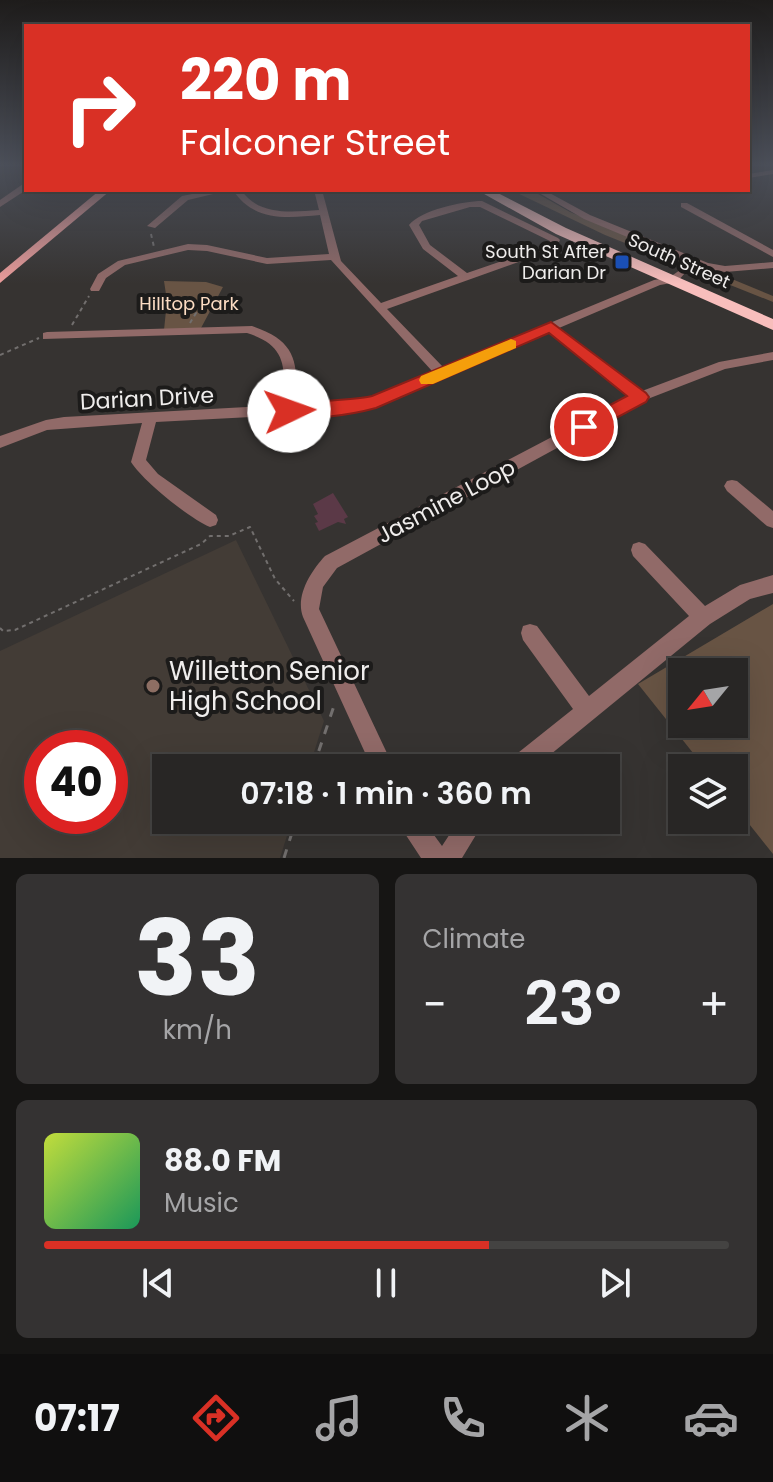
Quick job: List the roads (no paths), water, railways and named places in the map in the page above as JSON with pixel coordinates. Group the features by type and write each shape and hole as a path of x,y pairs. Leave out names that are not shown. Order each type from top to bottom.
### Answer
{"highway":[{"name":"South Street","path":"508,204 550,227 669,276 773,313"},
{"name":"South Street","path":"528,204 773,325"}],"main road":[{"path":"0,271 82,204"},
{"path":"0,279 89,204"}],"street":[{"path":"152,226 178,204"},
{"path":"250,204 265,212 323,212"},
{"path":"321,204 333,257 442,374"},
{"path":"466,277 426,247 415,221 473,204"},
{"path":"379,308 552,247 555,240 479,204"},
{"path":"566,204 587,217 706,266 725,269 773,265"},
{"path":"684,205 773,254"},
{"path":"95,289 110,269 156,253 188,247 267,261 333,257"},
{"name":"Darian Drive","path":"0,442 46,425 64,422 362,406 669,276"},
{"path":"551,327 640,397"},
{"path":"47,336 248,329 266,333 276,339 292,365 289,411"},
{"name":"Jasmine Loop","path":"376,754 310,610 310,592 317,577 331,562 640,397 723,365 773,356"},
{"path":"150,418 138,462 153,478 210,520"},
{"path":"732,486 773,521"},
{"path":"639,550 703,617"},
{"path":"535,754 703,617 746,591 773,584"},
{"path":"530,633 588,712"},
{"path":"418,834 436,858"},
{"path":"448,858 464,834"}],"place":[{"name":"South St After Darian Dr","path":"622,262"},
{"name":"Willetton Senior High School","path":"153,686"}],"park label":[{"name":"Hilltop Park","path":"189,304"}]}
